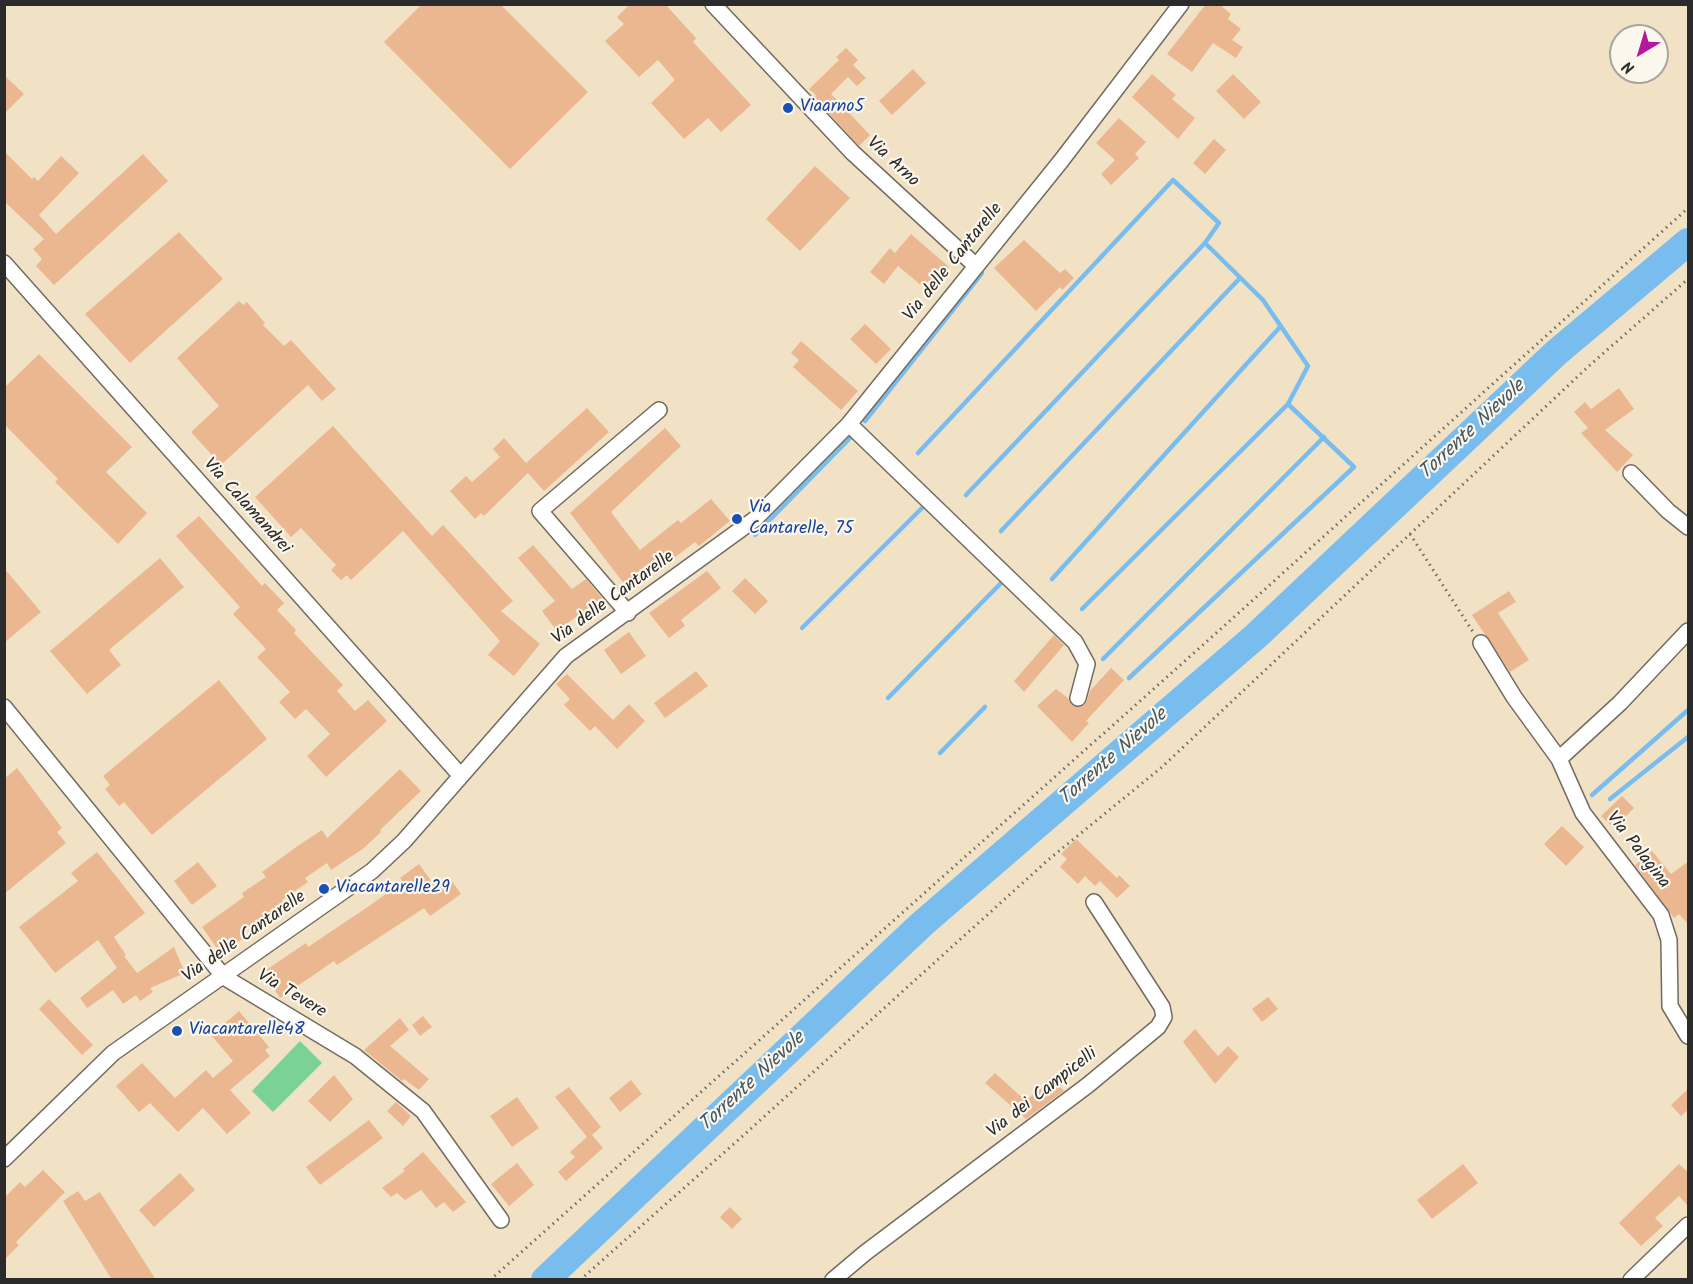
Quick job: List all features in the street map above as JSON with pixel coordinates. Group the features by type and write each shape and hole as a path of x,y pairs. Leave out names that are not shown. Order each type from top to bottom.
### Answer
{"street":[{"name":"Via Arno","path":"713,4 853,153 976,266"},
{"name":"Via delle Cantarelle","path":"4,1159 113,1053 372,871 404,841 567,656 755,519 849,424 1061,161 1181,4"},
{"name":"Via Calamandrei","path":"4,263 460,775"},
{"path":"628,613 540,510 659,410"},
{"path":"849,424 1076,642 1087,664 1078,698"},
{"path":"1631,473 1668,511 1689,527"},
{"path":"1558,759 1620,703 1689,632"},
{"name":"Via Palagina","path":"1481,643 1514,697 1558,759 1583,813 1661,915 1669,940 1670,1006 1689,1036"},
{"name":"Via Tevere","path":"4,707 224,977 355,1056 423,1111 501,1220"},
{"name":"Via dei Campicelli","path":"833,1280 865,1252 1088,1085 1158,1027 1164,1017 1162,1007 1094,902"},
{"path":"1631,1280 1689,1225"}],"path":[{"path":"490,1280 1213,636 1689,208"},
{"path":"580,1280 1048,860 1162,767 1590,365 1689,279"},
{"path":"1410,534 1481,643"}],"green space":[{"path":"300,1041 322,1063 273,1112 252,1091"}],"building":[{"path":"422,4 500,4 588,92 510,169 384,42"},
{"path":"630,4 665,4 696,38 693,42 751,105 721,132 708,118 684,139 651,103 675,80 658,60 639,77 605,41 624,24 617,17"},
{"path":"1206,4 1219,4 1231,14 1228,19 1241,29 1232,40 1243,47 1236,58 1213,43 1192,72 1167,54"},
{"path":"846,48 858,60 853,65 866,78 857,86 848,77 831,94 870,135 859,146 809,89 839,60 836,57"},
{"path":"913,69 926,83 892,115 879,101"},
{"path":"1152,74 1176,95 1172,99 1195,118 1178,139 1132,97"},
{"path":"1233,74 1261,102 1244,119 1216,91"},
{"path":"4,75 24,94 4,114"},
{"path":"1119,118 1146,142 1135,154 1139,158 1111,185 1101,174 1115,160 1096,143"},
{"path":"1214,139 1226,150 1205,174 1193,163"},
{"path":"4,151 32,179 34,177 38,181 61,156 79,173 39,215 56,234 143,154 168,181 54,285 36,266 42,259 33,249 44,239 4,201"},
{"path":"815,166 850,198 800,251 766,219"},
{"path":"179,232 223,279 130,363 85,314"},
{"path":"911,234 949,267 928,291 898,266 884,284 870,272 890,248 895,253"},
{"path":"1024,240 1060,273 1065,269 1074,278 1062,290 1060,287 1036,311 994,268"},
{"path":"239,301 243,305 247,302 265,323 263,325 284,346 291,340 336,389 322,401 308,385 221,465 191,432 219,406 177,358"},
{"path":"865,324 891,349 876,364 850,339"},
{"path":"801,341 858,391 841,410 793,367 799,360 791,353"},
{"path":"39,354 132,447 106,472 147,513 118,544 55,482 58,479 4,424 4,388"},
{"path":"1619,388 1634,409 1605,430 1633,455 1617,472 1581,433 1588,428 1574,412 1585,402 1591,409"},
{"path":"587,408 609,432 544,491 528,473 484,516 481,513 475,519 450,491 466,476 472,482 500,457 493,449 504,438 526,463"},
{"path":"333,426 432,536 443,525 513,601 501,611 540,644 514,676 488,655 500,641 403,531 351,580 347,575 341,580 331,570 336,565 301,528 291,537 255,497"},
{"path":"665,428 681,446 611,512 640,550 678,520 681,523 711,499 730,521 699,546 695,542 674,558 672,555 628,589 570,513"},
{"path":"199,516 262,586 265,583 284,603 277,610 296,630 294,633 343,685 337,691 355,711 368,700 387,721 326,777 307,756 330,734 306,709 295,719 279,702 290,692 257,657 266,649 233,614 240,607 176,536"},
{"path":"533,545 572,589 586,579 602,598 557,631 542,611 555,601 518,558"},
{"path":"160,558 184,587 109,650 121,665 87,694 50,651"},
{"path":"4,568 41,612 4,643"},
{"path":"707,571 721,588 681,620 685,626 669,638 649,613"},
{"path":"745,578 768,601 755,614 732,591"},
{"path":"1509,591 1516,602 1498,613 1529,660 1510,672 1472,615"},
{"path":"629,632 646,656 621,674 604,650"},
{"path":"1054,635 1064,645 1024,692 1014,681"},
{"path":"1111,668 1124,680 1086,721 1089,723 1072,742 1037,706 1056,689 1069,699 1072,705 1081,707 1087,701 1090,691"},
{"path":"696,671 708,686 665,718 654,703"},
{"path":"567,674 613,720 629,704 645,721 617,749 595,726 590,731 564,705 570,699 556,684"},
{"path":"219,680 267,739 152,835 124,802 119,806 105,789 110,785 103,776"},
{"path":"17,768 62,828 57,832 66,843 4,894 4,779"},
{"path":"400,769 421,791 364,848 331,870 327,863 305,878 308,882 282,900 284,904 242,933 245,937 221,954 202,927 244,897 242,893 266,877 262,872 299,845 322,830 327,838"},
{"path":"1622,796 1634,808 1614,828 1601,816"},
{"path":"1562,826 1584,847 1566,866 1544,844"},
{"path":"1076,839 1117,878 1119,875 1130,886 1117,898 1100,881 1095,886 1085,876 1078,884 1060,867 1067,859 1061,854"},
{"path":"1652,851 1671,874 1689,861 1689,925 1679,914 1674,918 1635,865"},
{"path":"97,852 145,913 114,937 126,955 124,956 137,973 174,947 185,973 150,988 153,992 140,1001 136,995 123,1004 113,990 87,1008 80,998 117,968 98,940 55,973 19,927 78,881 71,873"},
{"path":"198,862 217,886 192,905 174,881"},
{"path":"419,864 437,889 451,880 461,894 430,916 424,908 337,965 334,961 280,998 263,972 306,943 308,947 369,906 403,882 400,878"},
{"path":"1268,997 1278,1009 1262,1022 1252,1009"},
{"path":"49,999 93,1045 82,1055 39,1009"},
{"path":"239,1011 269,1047 265,1050 270,1056 230,1090 251,1113 227,1134 203,1108 178,1132 150,1103 139,1112 116,1086 142,1063 175,1098 206,1070 213,1078 233,1061 211,1035"},
{"path":"423,1016 432,1027 420,1036 412,1025"},
{"path":"400,1018 409,1030 390,1046 429,1079 419,1090 404,1079 402,1081 364,1050"},
{"path":"1195,1029 1218,1056 1228,1046 1239,1057 1215,1084 1183,1042"},
{"path":"995,1073 1026,1101 1051,1077 1064,1091 1026,1119 985,1083"},
{"path":"334,1075 353,1099 330,1122 308,1101"},
{"path":"631,1080 642,1094 620,1112 609,1098"},
{"path":"569,1087 601,1127 592,1135 603,1148 566,1181 558,1172 575,1157 570,1152 587,1137 555,1097"},
{"path":"1689,1088 1689,1109 1681,1116 1671,1105"},
{"path":"517,1097 539,1128 512,1147 490,1116"},
{"path":"396,1102 411,1116 403,1126 387,1111"},
{"path":"369,1120 383,1138 320,1185 306,1167"},
{"path":"423,1152 466,1202 453,1212 444,1202 436,1208 421,1190 405,1200 397,1193 391,1197 382,1188 405,1171 403,1169"},
{"path":"517,1163 534,1185 509,1206 491,1184"},
{"path":"1463,1164 1478,1183 1432,1219 1417,1200"},
{"path":"1679,1164 1689,1173 1689,1207 1679,1196 1655,1218 1663,1226 1641,1246 1619,1223"},
{"path":"43,1170 65,1192 16,1242 19,1245 4,1260 4,1198 20,1182 25,1187"},
{"path":"180,1173 195,1190 154,1227 139,1210"},
{"path":"78,1191 85,1201 100,1192 156,1280 112,1280 63,1201"},
{"path":"730,1207 742,1219 732,1229 720,1217"}],"waterway":[{"path":"918,453 1173,180 1219,223 1205,243 1263,300 1308,366 1288,404 1354,467 1129,678"},
{"name":"Torrente Nievole","path":"545,1280 922,924 1256,636 1556,353 1688,242"},
{"path":"966,495 1205,243"},
{"path":"865,421 982,273"},
{"path":"1001,531 1239,279"},
{"path":"1052,579 1280,327"},
{"path":"1082,609 1288,404"},
{"path":"1103,659 1324,437"},
{"path":"755,535 850,438"},
{"path":"802,628 924,506"},
{"path":"888,698 1004,580"},
{"path":"940,753 985,707"},
{"path":"1592,795 1688,710"},
{"path":"1610,799 1688,737"}],"place":[{"name":"Viaarno5","path":"788,108"},
{"name":"Via Cantarelle, 75","path":"737,519"},
{"name":"Viacantarelle29","path":"324,889"},
{"name":"Viacantarelle48","path":"177,1031"}]}
